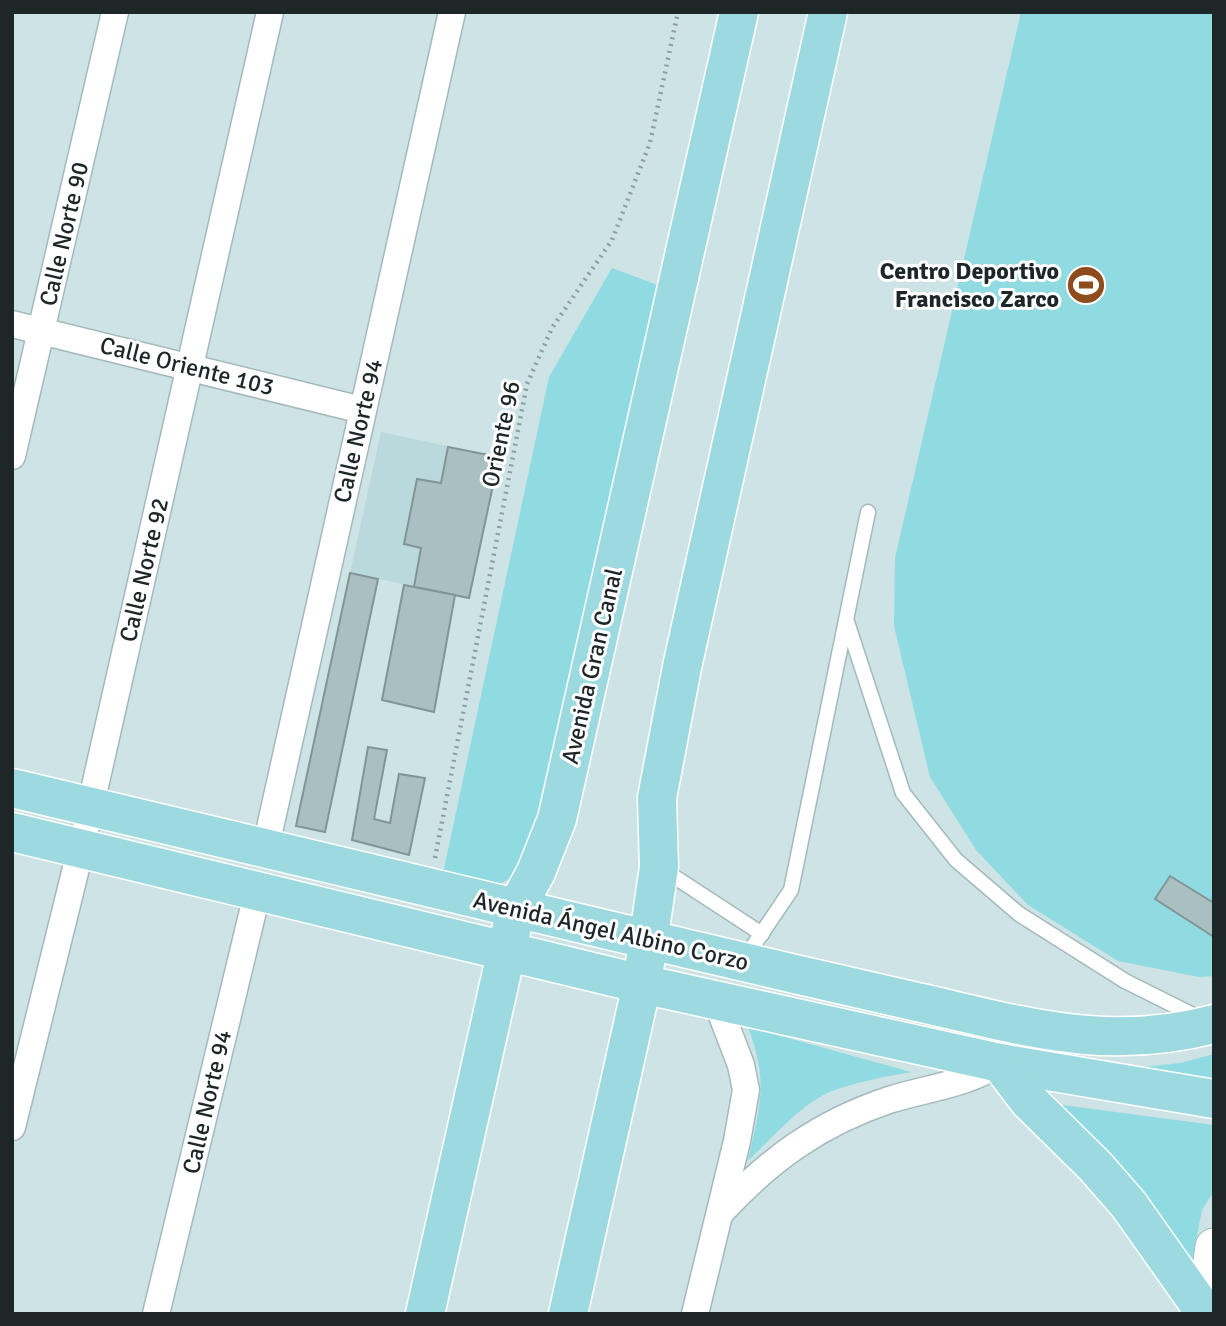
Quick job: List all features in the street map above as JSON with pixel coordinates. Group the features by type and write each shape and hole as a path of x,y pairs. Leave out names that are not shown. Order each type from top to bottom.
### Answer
{"main road":[{"name":"Avenida Gran Canal","path":"425,1314 516,909 536,872 557,819 739,12"},
{"path":"568,1314 642,984 659,867 657,799 680,680 828,12"},
{"name":"Avenida Ángel Albino Corzo","path":"12,788 649,940 752,948 1087,1038 1132,1039 1213,1024"},
{"name":"Avenida Ángel Albino Corzo","path":"12,832 642,984 1000,1063 1214,1099"},
{"path":"1000,1063 1029,1101 1095,1166 1129,1205 1206,1314"}],"street":[{"name":"Calle Norte 90","path":"12,456 115,12"},
{"name":"Calle Norte 92","path":"12,1127 81,848 270,12"},
{"name":"Calle Norte 94","path":"265,850 452,12"},
{"name":"Calle Oriente 103","path":"12,324 362,410"},
{"name":"Calle Norte 94","path":"156,1314 258,890"},
{"path":"695,1314 746,1090 741,1065 716,1000"},
{"path":"720,1213 756,1173 826,1126 889,1100 959,1083 1000,1063"},
{"path":"1213,1314 1210,1275 1214,1247"}],"lane":[{"path":"659,867 752,948 791,890 868,512"},
{"path":"846,622 903,793 956,860 1019,914 1042,929 1125,981 1213,1024"}],"path":[{"name":"Oriente 96","path":"429,889 527,384 552,328 612,240 650,143 678,12"}],"shaded area":[{"name":"Centro Deportivo Francisco Zarco","path":"1021,12 1214,12 1214,976 1199,977 1118,961 1028,905 976,850 930,777 894,626 895,558"},
{"path":"612,268 663,287 536,833 517,875 495,886 442,878 549,377"},
{"path":"381,432 499,457 469,598 350,573"},
{"path":"748,1027 911,1072 851,1085 821,1097 787,1122 748,1161 759,1109 760,1079 759,1064"},
{"path":"1214,1054 1214,1083 1125,1069 1180,1063"},
{"path":"1055,1104 1214,1125 1214,1191 1202,1210 1191,1266 1158,1212"}],"building":[{"path":"448,447 499,457 469,598 414,587 421,548 404,544 417,479 441,483"},
{"path":"350,573 378,579 325,832 296,826"},
{"path":"404,585 455,595 434,712 382,700"},
{"path":"368,747 387,750 374,819 390,823 399,774 425,778 409,855 352,840"},
{"path":"1170,876 1214,903 1214,937 1155,899"}],"place":[{"name":"Centro Deportivo Francisco Zarco","path":"1086,285"}]}
